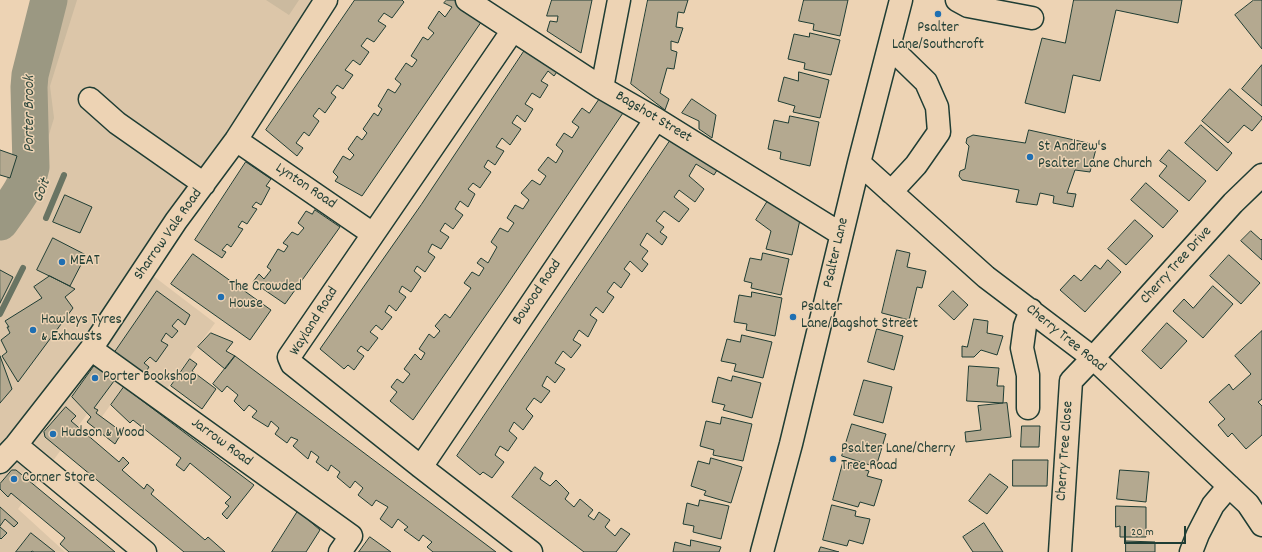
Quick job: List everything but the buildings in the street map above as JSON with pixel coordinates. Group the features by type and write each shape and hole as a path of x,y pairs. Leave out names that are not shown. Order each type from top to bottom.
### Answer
{"street":[{"name":"Sharrow Vale Road","path":"0,462 16,445 91,350 176,222 236,140 326,0"},
{"name":"Bagshot Street","path":"467,0 602,88 656,119 841,234"},
{"path":"602,88 620,0"},
{"name":"Psalter Lane","path":"762,552 901,0"},
{"path":"957,0 968,6 1032,18"},
{"name":"Wayland Road","path":"513,30 289,357 292,364 420,468 531,552"},
{"path":"890,47 926,82 937,107 939,132 916,165 891,192"},
{"path":"90,99 118,123 204,184"},
{"name":"Bowood Road","path":"420,468 656,119"},
{"name":"Lynton Road","path":"236,140 374,234"},
{"name":"Cherry Tree Road","path":"859,163 986,277 1093,358 1248,504 1262,525"},
{"name":"Cherry Tree Drive","path":"1093,358 1233,203 1262,175"},
{"path":"1028,408 1028,376 1022,348 1025,326 1031,310"},
{"name":"Jarrow Road","path":"91,350 345,544"},
{"name":"Cherry Tree Close","path":"1060,552 1071,381 1093,358"},
{"path":"16,445 145,552"},
{"path":"1192,552 1198,534 1213,505 1229,486"}],"shaded area":[{"path":"39,0 325,0 148,272 215,323 162,395 133,374 98,422 87,414 18,509 65,552 0,552 0,195 22,153 21,81"},
{"path":"39,0 77,0 50,86 54,118 32,191 0,238 0,195 22,153 21,81"},
{"path":"266,0 299,0 289,15"}],"waterway":[{"name":"Porter Brook","path":"0,222 23,189 31,167 30,75 49,0"},
{"name":"Goit","path":"46,218 64,175"},
{"name":"Goit","path":"0,314 23,268"}],"place":[{"name":"Psalter Lane/Southcroft","path":"938,14"},
{"name":"St Andrew's Psalter Lane Church","path":"1030,157"},
{"name":"MEAT","path":"62,262"},
{"name":"The Crowded House","path":"221,297"},
{"name":"Psalter Lane/Bagshot Street","path":"793,317"},
{"name":"Hawleys Tyres & Exhausts","path":"33,330"},
{"name":"Porter Bookshop","path":"95,378"},
{"name":"Hudson & Wood","path":"53,434"},
{"name":"Psalter Lane/Cherry Tree Road","path":"833,459"},
{"name":"Corner Store","path":"14,479"}]}
